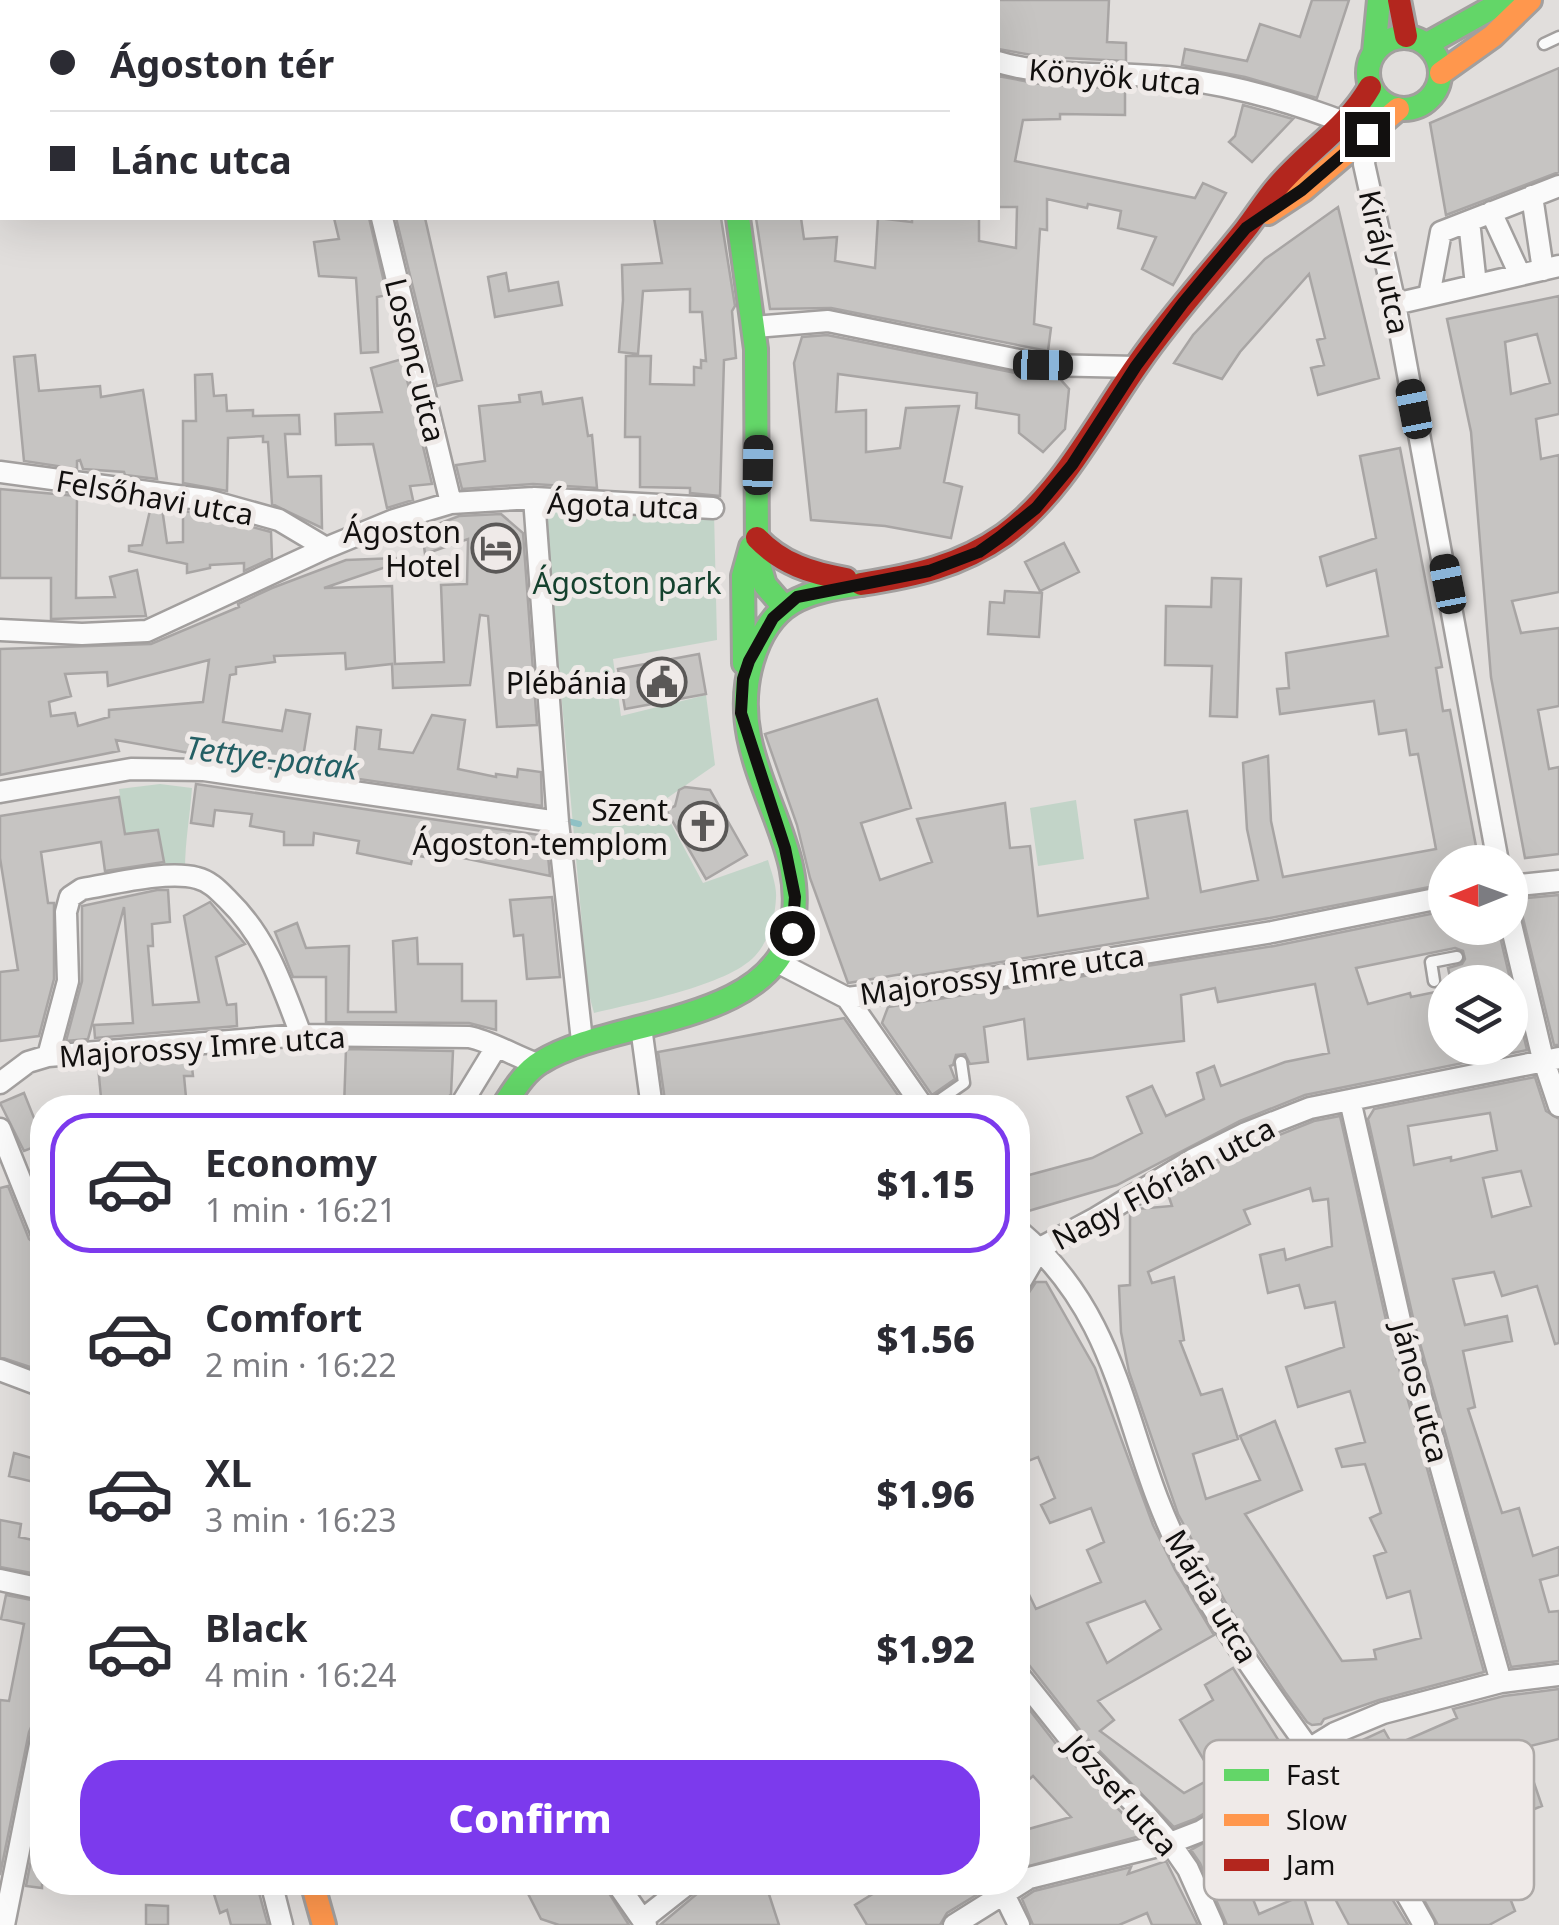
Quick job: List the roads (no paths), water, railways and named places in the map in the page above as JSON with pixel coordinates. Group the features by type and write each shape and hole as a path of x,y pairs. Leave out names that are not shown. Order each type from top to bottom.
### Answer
{"street":[{"path":"1358,129 1370,87 1367,67 1374,52 1378,0"},
{"path":"1399,0 1416,40"},
{"path":"1441,72 1493,36 1530,0"},
{"path":"1416,40 1496,1"},
{"path":"743,679 763,632 784,607 807,594 929,571 979,552 1036,508 1072,465 1136,366 1183,303 1246,228 1302,190 1358,129 1398,109 1411,108 1430,98 1438,87 1441,72 1435,52 1416,40 1392,38 1374,52"},
{"name":"Könyök utca","path":"1000,63 1026,70 1178,78 1231,88 1358,129"},
{"path":"1370,87 1386,104 1398,109"},
{"name":"Király utca","path":"1358,129 1395,304 1495,845"},
{"path":"1395,304 1551,268 1550,194 1441,232 1429,296"},
{"path":"1492,212 1520,275"},
{"name":"Losonc utca","path":"382,220 451,503"},
{"path":"738,220 754,327 758,392 757,538 762,578 784,607"},
{"path":"1469,221 1476,285"},
{"path":"754,327 828,321 1043,365 1136,366"},
{"name":"Felsőhavi utca","path":"0,472 208,500 279,520 326,548"},
{"path":"0,630 82,634 147,631 394,520 451,503 534,498"},
{"name":"Ágota utca","path":"582,1041 558,822 534,498 713,508"},
{"path":"757,538 769,552 810,573 872,582"},
{"path":"512,1095 537,1064 582,1041 640,1027 743,993 779,963 792,933 795,897 785,848 741,713 743,576 745,560 757,538"},
{"path":"0,792 131,769 204,770 558,822"},
{"path":"48,1056 68,982 66,912 70,897 82,889 168,877 195,877 211,884 244,916 272,956 301,1035"},
{"path":"1528,884 1559,881"},
{"name":"Majorossy Imre utca","path":"779,963 847,998 922,989 1087,956 1272,932 1428,901"},
{"path":"1508,945 1552,1061 1559,1106"},
{"path":"847,998 917,1095"},
{"path":"640,1027 650,1095"},
{"name":"Majorossy Imre utca","path":"0,1083 28,1062 48,1056 301,1035 469,1037 537,1064"},
{"path":"467,1095 496,1049"},
{"name":"Nagy Flórián utca","path":"1030,1245 1040,1248 1192,1160 1310,1108 1552,1061"},
{"name":"János utca","path":"1350,1100 1402,1324 1501,1682"},
{"path":"0,1129 30,1204"},
{"name":"Mária utca","path":"1030,1240 1076,1294 1097,1330 1119,1380 1169,1528 1187,1564 1303,1740"},
{"path":"1030,1265 1040,1248"},
{"path":"0,1370 30,1381"},
{"path":"0,1580 30,1586"},
{"path":"1328,1740 1383,1713 1501,1682 1559,1675"},
{"name":"József utca","path":"1030,1689 1074,1744 1170,1842 1188,1869 1213,1925"},
{"path":"4,1925 30,1795"},
{"path":"1030,1878 1170,1842 1204,1829"},
{"path":"274,1895 282,1925"},
{"path":"316,1895 324,1925"},
{"path":"625,1895 645,1922 675,1895"},
{"path":"954,1925 992,1895"},
{"path":"1004,1895 1019,1925"},
{"name":"Mária utca","path":"1410,1900 1424,1925"}],"lane":[{"path":"1544,44 1559,37"},
{"path":"1431,965 1431,962 1457,957"},
{"path":"946,1095 964,1083 961,1062"}],"waterway":[{"name":"Tettye-patak","path":"563,820 579,824"}],"place":[{"name":"Ágoston Hotel","path":"496,548"},
{"name":"Plébánia","path":"662,682"},
{"name":"Szent Ágoston-templom","path":"703,826"}],"park label":[{"name":"Ágoston park","path":"627,582"}]}
